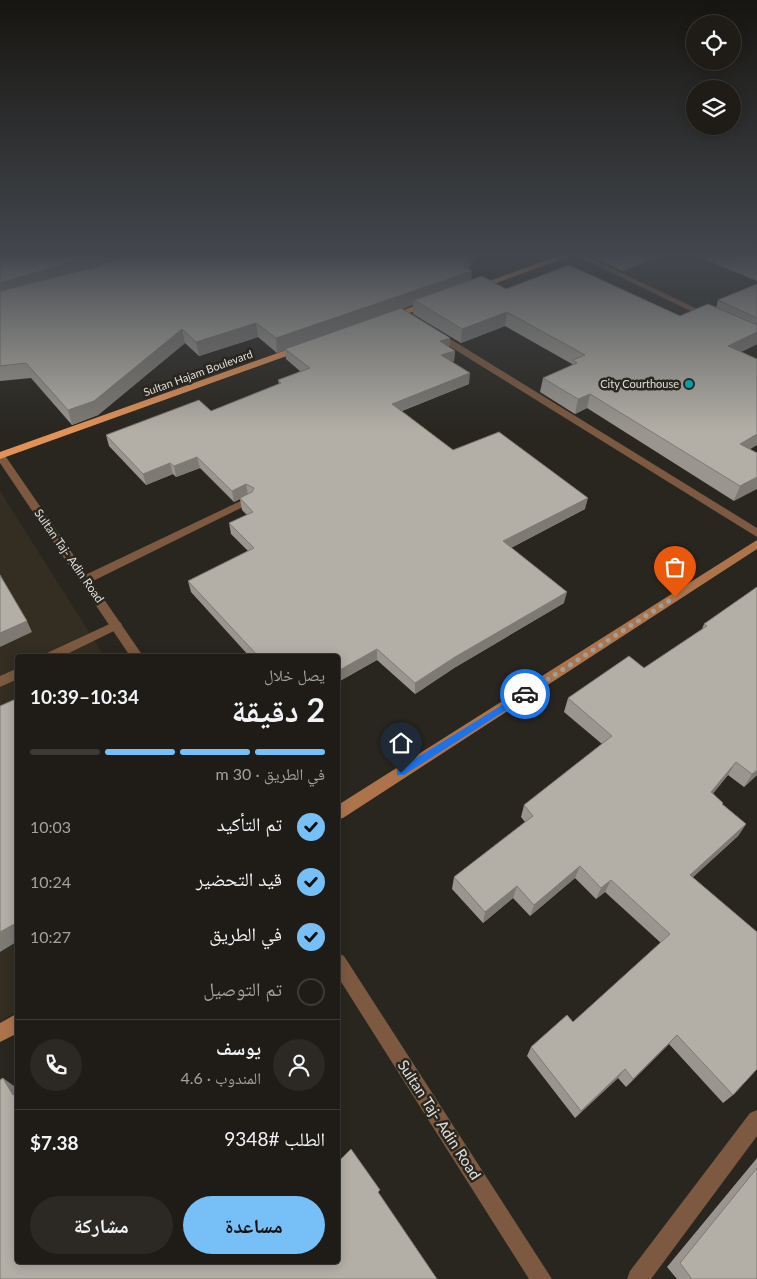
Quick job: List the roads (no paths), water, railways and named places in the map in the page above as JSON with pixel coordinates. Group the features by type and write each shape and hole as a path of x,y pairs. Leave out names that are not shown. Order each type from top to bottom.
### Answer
{"highway":[{"path":"383,319 406,316 413,313"},
{"name":"Sultan Hajam Boulevard","path":"0,456 310,345"}],"main road":[{"path":"340,812 757,544"},
{"path":"0,1033 15,1024"}],"street":[{"path":"702,313 722,322"},
{"path":"427,329 757,533"},
{"name":"Sultan Taj- Adin Road","path":"0,456 136,654"},
{"path":"86,580 249,500"},
{"path":"56,654 116,625"},
{"path":"0,682 15,674"},
{"name":"Sultan Taj- Adin Road","path":"340,965 541,1279"},
{"path":"638,1279 757,1120"}],"place":[{"name":"City Courthouse","path":"689,384"}]}
